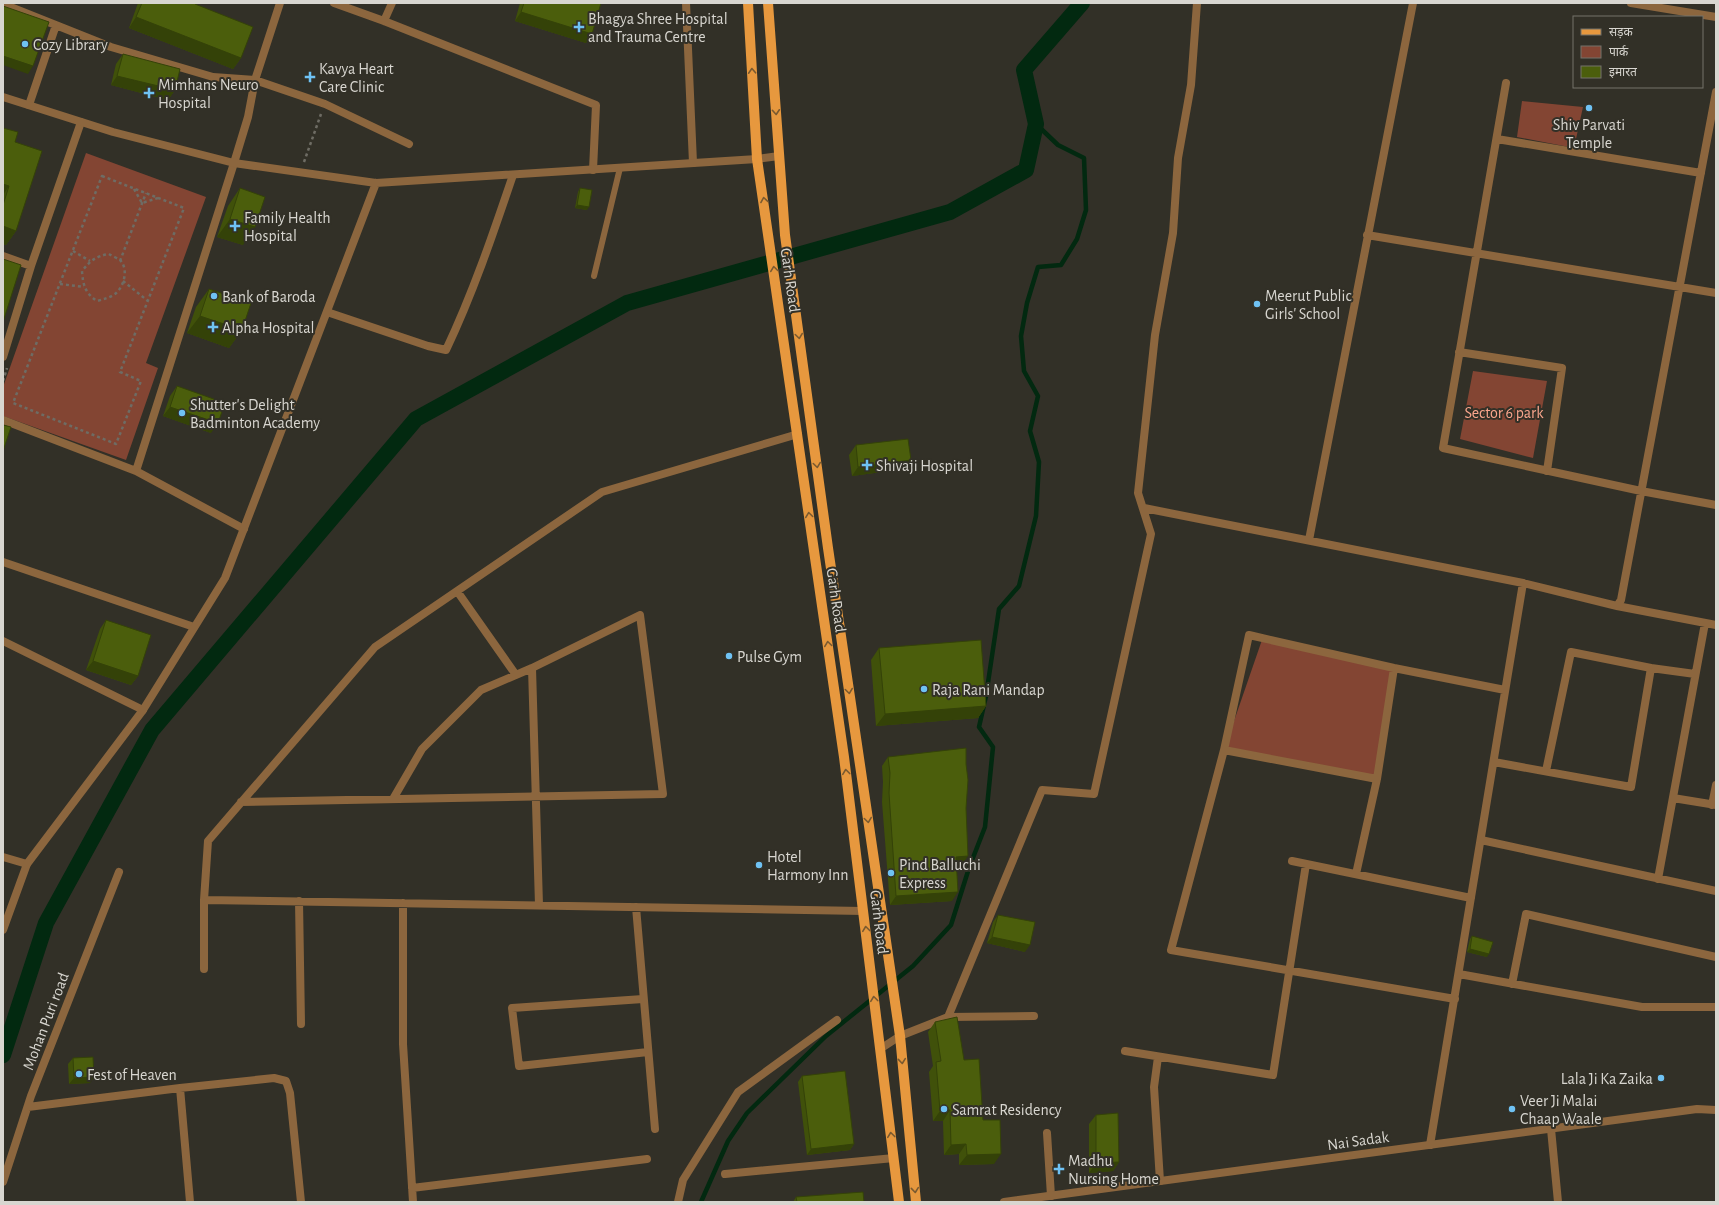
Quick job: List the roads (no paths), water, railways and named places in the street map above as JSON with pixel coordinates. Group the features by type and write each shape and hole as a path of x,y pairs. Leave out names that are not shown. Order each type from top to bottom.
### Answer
{"main road":[{"name":"Garh Road","path":"748,3 757,159 770,239 849,794 899,1202"},
{"name":"Garh Road","path":"768,3 785,235 828,548 900,1036 916,1202"},
{"path":"815,551 828,548"},
{"path":"849,794 864,792"},
{"path":"863,911 881,910"}],"street":[{"path":"136,471 234,163 248,117 254,80 280,3"},
{"path":"334,3 384,20 596,105 593,170"},
{"path":"384,20 392,3"},
{"path":"686,3 693,163"},
{"path":"948,1017 1042,790 1094,794 1151,534 1138,493 1155,335 1173,233 1178,158 1191,85 1197,3"},
{"path":"1309,540 1413,3"},
{"path":"1631,3 1644,4 1716,18"},
{"path":"3,4 111,46 213,77 254,80 325,104 409,144"},
{"path":"29,105 56,25"},
{"path":"1506,83 1443,448 1641,491 1716,505"},
{"path":"1617,606 1621,600 1716,92"},
{"path":"3,97 113,132 234,163 376,183 593,170 757,159 779,156"},
{"path":"3,357 31,266 81,122"},
{"path":"1497,139 1701,173"},
{"path":"327,312 428,346 446,350 488,249 514,175"},
{"path":"3,930 27,864 143,710 225,578 376,183"},
{"path":"1367,235 1716,293"},
{"path":"3,256 31,266"},
{"path":"1460,352 1562,368 1547,471"},
{"path":"3,420 136,471 244,529"},
{"path":"204,969 204,900 208,841 375,647 602,492 798,434"},
{"path":"1144,508 1523,583 1617,606 1716,625"},
{"path":"3,562 194,627"},
{"path":"1430,1145 1523,583"},
{"path":"457,591 516,675"},
{"path":"241,802 663,794 640,615 532,668 481,690 422,749 393,799"},
{"path":"1658,879 1705,623"},
{"path":"1455,999 1171,950 1224,750 1249,635 1394,668 1506,690"},
{"path":"3,641 143,710"},
{"path":"1546,771 1571,652 1651,668 1696,674"},
{"path":"532,668 539,906"},
{"path":"1356,874 1377,779 1394,668"},
{"path":"1494,762 1631,787 1651,668"},
{"path":"1224,750 1377,779"},
{"path":"1673,798 1714,805 1716,785"},
{"path":"1481,840 1716,891"},
{"path":"3,857 27,864"},
{"path":"1292,861 1471,898"},
{"path":"1125,1051 1272,1075 1306,864"},
{"name":"Mohan Puri road","path":"3,1182 28,1107 119,872"},
{"path":"204,900 863,911"},
{"path":"299,901 301,1024"},
{"path":"403,903 403,1044 413,1202"},
{"path":"636,907 655,1129"},
{"path":"1512,984 1526,914 1716,957"},
{"path":"1459,974 1642,1008 1716,1007"},
{"path":"643,999 512,1008 519,1066 648,1052"},
{"path":"880,1049 900,1036 948,1017 1034,1016"},
{"path":"678,1202 683,1180 738,1092 837,1020"},
{"path":"1158,1057 1154,1087 1160,1181"},
{"path":"28,1107 274,1078 286,1081 290,1093 300,1202"},
{"path":"180,1088 190,1202"},
{"name":"Nai Sadak","path":"1004,1202 1697,1109 1716,1110"},
{"path":"1551,1129 1558,1202"},
{"path":"1047,1133 1051,1196"},
{"path":"725,1174 894,1158"},
{"path":"412,1188 647,1159"}],"lane":[{"path":"594,276 620,168"}],"waterway":[{"path":"3,1055 46,923 152,730 416,419 627,303 950,212 1026,170 1036,124 1024,70 1082,3"},
{"path":"701,1202 728,1141 747,1113 826,1036 913,966 951,925 969,868 985,827 993,747 979,727 986,696 999,609 1019,586 1036,516 1039,462 1030,431 1038,396 1024,371 1021,336 1027,303 1038,267 1061,265 1077,239 1086,210 1084,158 1058,145 1036,124"}],"place":[{"name":"Bhagya Shree Hospital and Trauma Centre","path":"579,27"},
{"name":"Cozy Library","path":"25,44"},
{"name":"Kavya Heart Care Clinic","path":"310,77"},
{"name":"Mimhans Neuro Hospital","path":"149,93"},
{"name":"Shiv Parvati Temple","path":"1589,108"},
{"name":"Family Health Hospital","path":"235,226"},
{"name":"Bank of Baroda","path":"214,296"},
{"name":"Meerut Public Girls' School","path":"1257,304"},
{"name":"Alpha Hospital","path":"213,327"},
{"name":"Shutter's Delight Badminton Academy","path":"182,413"},
{"name":"Shivaji Hospital","path":"867,465"},
{"name":"Pulse Gym","path":"729,656"},
{"name":"Raja Rani Mandap","path":"924,689"},
{"name":"Hotel Harmony Inn","path":"759,865"},
{"name":"Pind Balluchi Express","path":"891,873"},
{"name":"Fest of Heaven","path":"79,1074"},
{"name":"Lala Ji Ka Zaika","path":"1661,1078"},
{"name":"Samrat Residency","path":"944,1109"},
{"name":"Veer Ji Malai Chaap Waale","path":"1512,1109"},
{"name":"Madhu Nursing Home","path":"1059,1169"}],"park label":[{"name":"Sector 6 park","path":"1504,412"}]}
